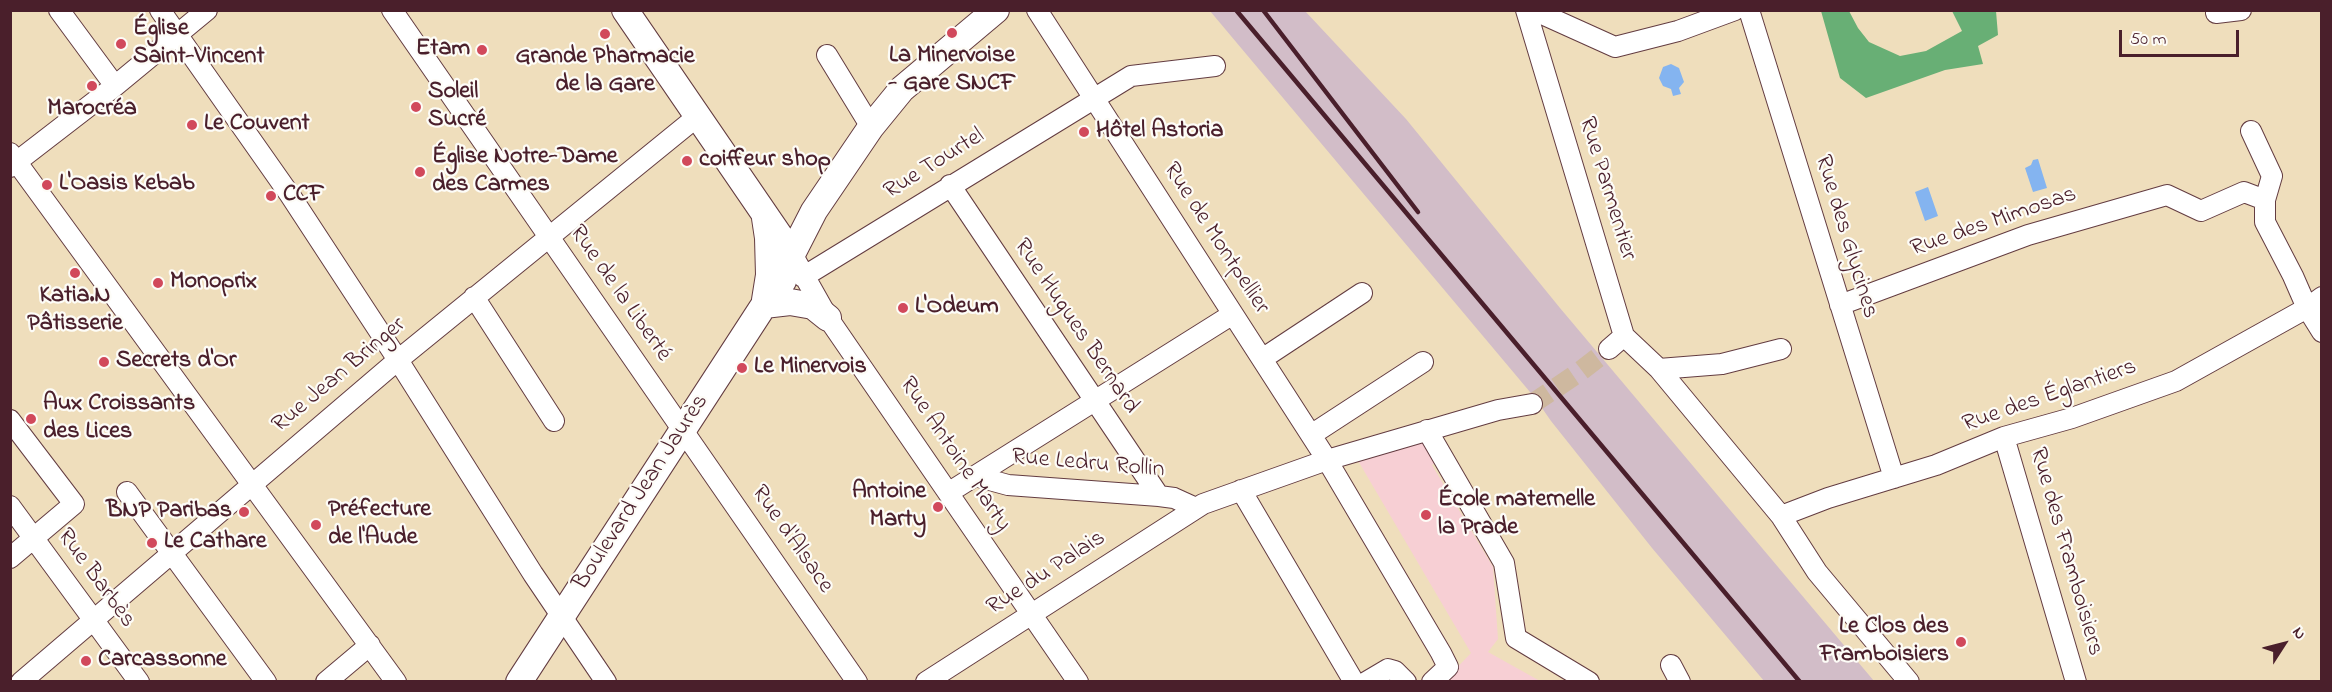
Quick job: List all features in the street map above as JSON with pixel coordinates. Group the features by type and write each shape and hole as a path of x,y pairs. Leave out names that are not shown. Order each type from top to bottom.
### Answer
{"main road":[{"path":"625,10 764,212 798,266"},
{"name":"Boulevard Jean Jaurès","path":"519,681 764,305 798,266 814,211 871,127 902,89 996,10"},
{"path":"764,212 791,216 814,211"},
{"name":"Boulevard Jean Jaurès","path":"764,212 768,238 769,275 764,305"},
{"path":"764,305 790,302 813,306 828,318"}],"street":[{"path":"59,10 116,86"},
{"path":"160,10 290,195 539,582 606,681"},
{"path":"207,10 116,86 13,161 396,681"},
{"name":"Rue de la Liberté","path":"392,10 657,394 683,428"},
{"name":"Rue de Montpellier","path":"1037,10 1327,460 1441,653 1448,667 1432,681"},
{"name":"Rue Parmentier","path":"1526,10 1617,343 1659,369 1781,516 1817,572 1909,681"},
{"path":"1533,10 1615,47 1678,31 1735,10"},
{"name":"Rue des Glycines","path":"1749,10 1894,478"},
{"path":"2216,13 2241,10"},
{"path":"827,55 871,127"},
{"name":"Rue Tourtel","path":"798,266 950,185 1131,76 1215,66"},
{"name":"Rue Jean Bringer","path":"25,680 398,360 698,116"},
{"path":"2251,131 2272,176 2265,200 2265,222 2294,276 2314,303 2322,332"},
{"name":"Rue Hugues Bernard","path":"950,185 1159,496"},
{"name":"Rue des Mimosas","path":"1840,305 2028,235 2167,195 2201,212 2244,192 2265,200"},
{"name":"Rue Antoine Marty","path":"798,266 828,318 1078,681"},
{"path":"1262,359 1362,293"},
{"path":"474,297 554,422"},
{"name":"Rue des Églantiers","path":"1781,516 1828,498 1936,465 2004,437 2072,418 2176,381 2314,303"},
{"path":"975,476 1233,314"},
{"path":"1659,369 1722,364 1781,349"},
{"path":"1311,435 1423,362"},
{"path":"1196,508 1327,460 1498,410 1532,404"},
{"path":"10,420 75,504 10,558"},
{"name":"Rue d'Alsace","path":"683,428 857,681"},
{"path":"1427,430 1504,562 1516,638 1589,681"},
{"name":"Rue des Framboisiers","path":"2004,437 2076,681"},
{"name":"Rue Ledru Rollin","path":"948,493 975,476 1008,485 1174,498 1196,508"},
{"path":"1241,490 1353,681"},
{"path":"127,492 266,681"},
{"name":"Rue Barbès","path":"10,506 139,681"},
{"name":"Rue du Palais","path":"926,681 1196,508"},
{"path":"326,681 370,645"},
{"path":"1365,681 1388,669 1395,671 1406,681"}],"shaded area":[{"path":"1210,11 1305,11 1406,119 1560,308 1874,681 1764,681 1652,548 1535,398"},
{"name":"École maternelle la Prade","path":"1423,439 1438,461 1432,465 1493,567 1498,639 1488,652 1540,681 1444,681 1471,653 1357,459"}],"green space":[{"path":"1821,11 1849,11 1869,42 1900,56 1926,51 1962,31 1952,11 1996,11 1998,35 1978,46 1983,64 1945,70 1866,98 1840,78"}],"water":[{"path":"1671,64 1679,68 1684,82 1679,88 1681,94 1673,96 1671,89 1663,86 1659,78 1663,67"},
{"path":"2038,159 2047,188 2033,192 2025,168 2031,165 2033,160"},
{"path":"1928,187 1938,216 1925,221 1915,192"}],"tunnel":[{"path":"1532,404 1609,349"}],"railway":[{"path":"1236,10 1800,682"},
{"path":"1263,10 1418,212"}],"place":[{"name":"La Minervoise - Gare SNCF","path":"952,33"},
{"name":"Grande Pharmacie de la Gare","path":"605,34"},
{"name":"Église Saint-Vincent","path":"121,44"},
{"name":"Etam","path":"482,50"},
{"name":"Marocréa","path":"92,86"},
{"name":"Soleil Sucré","path":"416,107"},
{"name":"Le Couvent","path":"192,125"},
{"name":"Hôtel Astoria","path":"1084,132"},
{"name":"coiffeur shop","path":"687,161"},
{"name":"Église Notre-Dame des Carmes","path":"420,172"},
{"name":"L'Oasis Kebab","path":"47,185"},
{"name":"CCF","path":"271,196"},
{"name":"Katia.N Pâtisserie","path":"75,273"},
{"name":"Monoprix","path":"158,283"},
{"name":"L'Odeum","path":"903,308"},
{"name":"Secrets d'Or","path":"104,362"},
{"name":"Le Minervois","path":"742,368"},
{"name":"Aux Croissants des Lices","path":"31,419"},
{"name":"Antoine Marty","path":"938,507"},
{"name":"BNP Paribas","path":"244,512"},
{"name":"École maternelle la Prade","path":"1426,515"},
{"name":"Préfecture de l'Aude","path":"316,525"},
{"name":"Le Cathare","path":"152,543"},
{"name":"Le Clos des Framboisiers","path":"1961,642"},
{"name":"Carcassonne","path":"86,661"}]}
